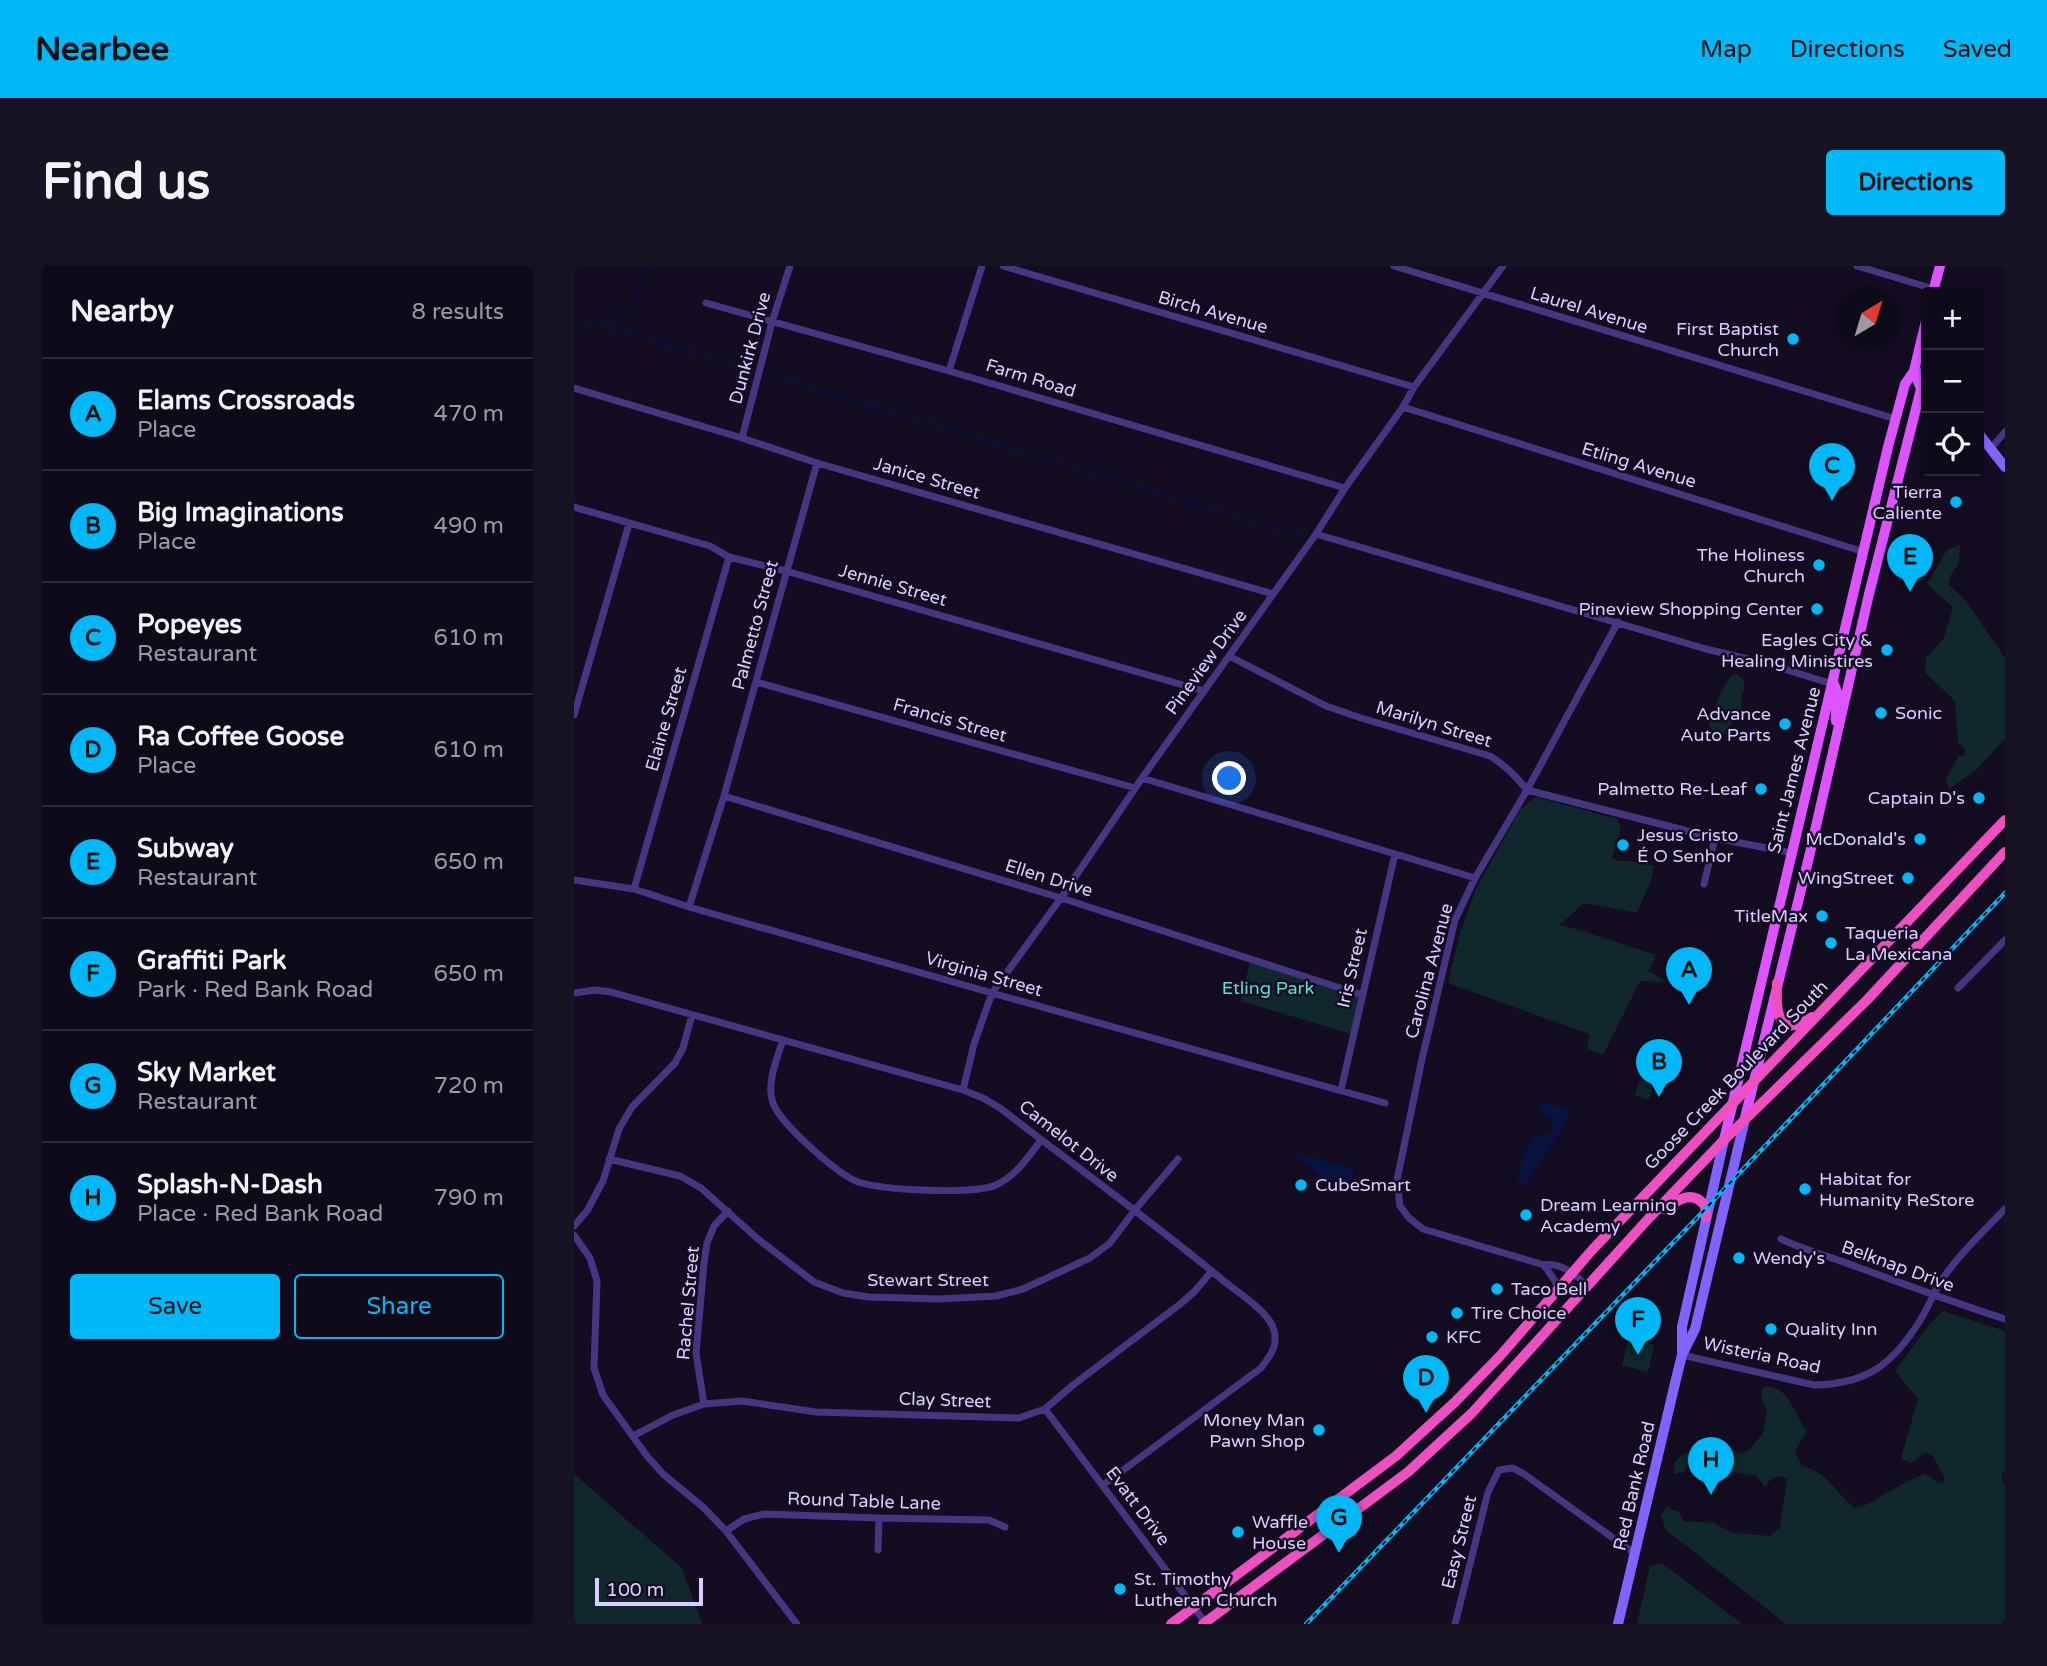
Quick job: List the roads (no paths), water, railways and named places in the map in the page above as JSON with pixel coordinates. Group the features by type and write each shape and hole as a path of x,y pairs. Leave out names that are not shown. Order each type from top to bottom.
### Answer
{"highway":[{"name":"Goose Creek Boulevard South","path":"1171,1624 1386,1464 1423,1433 1500,1356 1572,1272 2005,820"},
{"path":"1204,1623 1408,1472 1472,1413 1649,1217 1745,1118 1867,1000 2005,852"},
{"path":"1777,983 1776,1009 1779,1018 1788,1026 1805,1021 1826,1007"},
{"path":"1649,1217 1690,1196 1703,1202 1706,1217"}],"main road":[{"path":"1935,287 1940,266"},
{"name":"Saint James Avenue","path":"1724,1140 1896,419 1905,384 1914,371 1921,342"},
{"path":"1914,371 1921,374"},
{"name":"Saint James Avenue","path":"1745,1118 1869,594 1921,389 1914,371"},
{"path":"1984,440 2005,467"},
{"path":"1864,552 1870,558 1869,594"},
{"path":"1833,682 1839,692 1835,712 1836,720 1840,723"},
{"name":"Red Bank Road","path":"1618,1624 1682,1355 1695,1329 1745,1118"},
{"name":"Red Bank Road","path":"1682,1355 1682,1327 1724,1140"}],"street":[{"name":"Dunkirk Drive","path":"742,438 772,322 790,266"},
{"path":"949,371 982,266"},
{"name":"Birch Avenue","path":"1003,266 1415,387"},
{"name":"Laurel Avenue","path":"1394,266 1896,419"},
{"name":"Pineview Drive","path":"963,1090 974,1045 992,993 1316,534 1415,387 1503,266"},
{"path":"1857,266 1922,287"},
{"name":"Farm Road","path":"706,303 949,371 1345,488"},
{"name":"Janice Street","path":"574,388 817,463 1273,594"},
{"name":"Etling Avenue","path":"1403,407 1864,552"},
{"path":"1991,448 2005,432"},
{"name":"Palmetto Street","path":"689,907 724,796 817,463"},
{"name":"Jennie Street","path":"574,507 710,546 729,557 1204,691"},
{"path":"574,715 629,523"},
{"path":"1316,534 1706,649 1833,682"},
{"name":"Elaine Street","path":"634,889 729,557"},
{"name":"Carolina Avenue","path":"1587,1286 1572,1272 1550,1264 1544,1265 1423,1228 1404,1212 1398,1198 1397,1180 1455,920 1475,877 1527,790 1618,622"},
{"name":"Marilyn Street","path":"1229,656 1326,706 1490,756 1502,763 1527,790"},
{"name":"Francis Street","path":"756,682 1135,788"},
{"path":"1142,778 1475,877"},
{"path":"1527,790 1715,838 1792,853"},
{"name":"Ellen Drive","path":"724,796 1061,898 1362,995"},
{"path":"1704,884 1715,838"},
{"name":"Iris Street","path":"1341,1090 1395,854"},
{"name":"Virginia Street","path":"574,880 634,889 689,907 1385,1103"},
{"path":"1958,988 2005,940"},
{"name":"Camelot Drive","path":"574,993 595,990 611,992 984,1098 1212,1271 1259,1311 1271,1323 1277,1338 1272,1354 1261,1368 1103,1485"},
{"path":"574,1226 587,1211 603,1181 619,1129 632,1107 675,1063 692,1015"},
{"path":"783,1040 772,1073 771,1100 779,1116 833,1166 857,1181 899,1189 977,1189 996,1185 1023,1164 1041,1140"},
{"name":"Stewart Street","path":"609,1159 680,1176 701,1188 758,1239 814,1282 844,1293 869,1297 940,1299 996,1296 1023,1289 1090,1258 1110,1243 1178,1159"},
{"name":"Wisteria Road","path":"1682,1355 1814,1385 1836,1385 1874,1371 1892,1358 1922,1318 1941,1282 1957,1260 2005,1209"},
{"name":"Rachel Street","path":"704,1404 696,1353 704,1263 707,1243 714,1226 728,1211"},
{"path":"574,1235 590,1258 597,1281 593,1350 594,1368 603,1395 663,1474 703,1507 726,1531 797,1624"},
{"name":"Belknap Drive","path":"1781,1239 1933,1296 2005,1319"},
{"path":"1544,1265 1558,1288"},
{"name":"Clay Street","path":"633,1436 673,1415 704,1404 741,1401 816,1412 1020,1418 1045,1409 1179,1305 1212,1271"},
{"name":"Evatt Drive","path":"1045,1409 1204,1623"},
{"name":"Easy Street","path":"1455,1624 1488,1492 1499,1471 1513,1468 1524,1474 1634,1553"},
{"name":"Round Table Lane","path":"726,1531 744,1520 764,1514 989,1520 1005,1527"},
{"path":"878,1550 879,1518"}],"waterway":[{"path":"604,323 615,321 630,311 649,266"},
{"path":"574,316 598,324"},
{"path":"600,324 753,370"},
{"path":"765,374 1305,537"}],"railway":[{"path":"1306,1624 2005,893"}],"place":[{"name":"First Baptist Church","path":"1793,339"},
{"name":"Popeyes","path":"1832,501"},
{"name":"Tierra Caliente","path":"1956,502"},
{"name":"The Holiness Church","path":"1819,565"},
{"name":"Subway","path":"1910,592"},
{"name":"Pineview Shopping Center","path":"1817,609"},
{"name":"Eagles City & Healing Ministires","path":"1887,650"},
{"name":"Sonic","path":"1881,713"},
{"name":"Advance Auto Parts","path":"1785,724"},
{"name":"Palmetto Re-Leaf","path":"1761,789"},
{"name":"Captain D's","path":"1979,798"},
{"name":"McDonald's","path":"1920,839"},
{"name":"Jesus Cristo É O Senhor","path":"1623,845"},
{"name":"WingStreet","path":"1908,878"},
{"name":"TitleMax","path":"1822,916"},
{"name":"Taqueria La Mexicana","path":"1831,943"},
{"name":"Elams Crossroads","path":"1689,1005"},
{"name":"Big Imaginations","path":"1659,1097"},
{"name":"CubeSmart","path":"1301,1185"},
{"name":"Habitat for Humanity ReStore","path":"1805,1189"},
{"name":"Dream Learning Academy","path":"1526,1215"},
{"name":"Wendy's","path":"1739,1258"},
{"name":"Taco Bell","path":"1497,1289"},
{"name":"Tire Choice","path":"1457,1313"},
{"name":"Quality Inn","path":"1771,1329"},
{"name":"KFC","path":"1432,1337"},
{"name":"Graffiti Park","path":"1638,1355"},
{"name":"Ra Coffee Goose","path":"1426,1413"},
{"name":"Money Man Pawn Shop","path":"1319,1430"},
{"name":"Splash-N-Dash","path":"1711,1495"},
{"name":"Waffle House","path":"1238,1532"},
{"name":"Sky Market","path":"1339,1553"},
{"name":"St. Timothy Lutheran Church","path":"1120,1589"}],"park label":[{"name":"Etling Park","path":"1268,988"}]}
